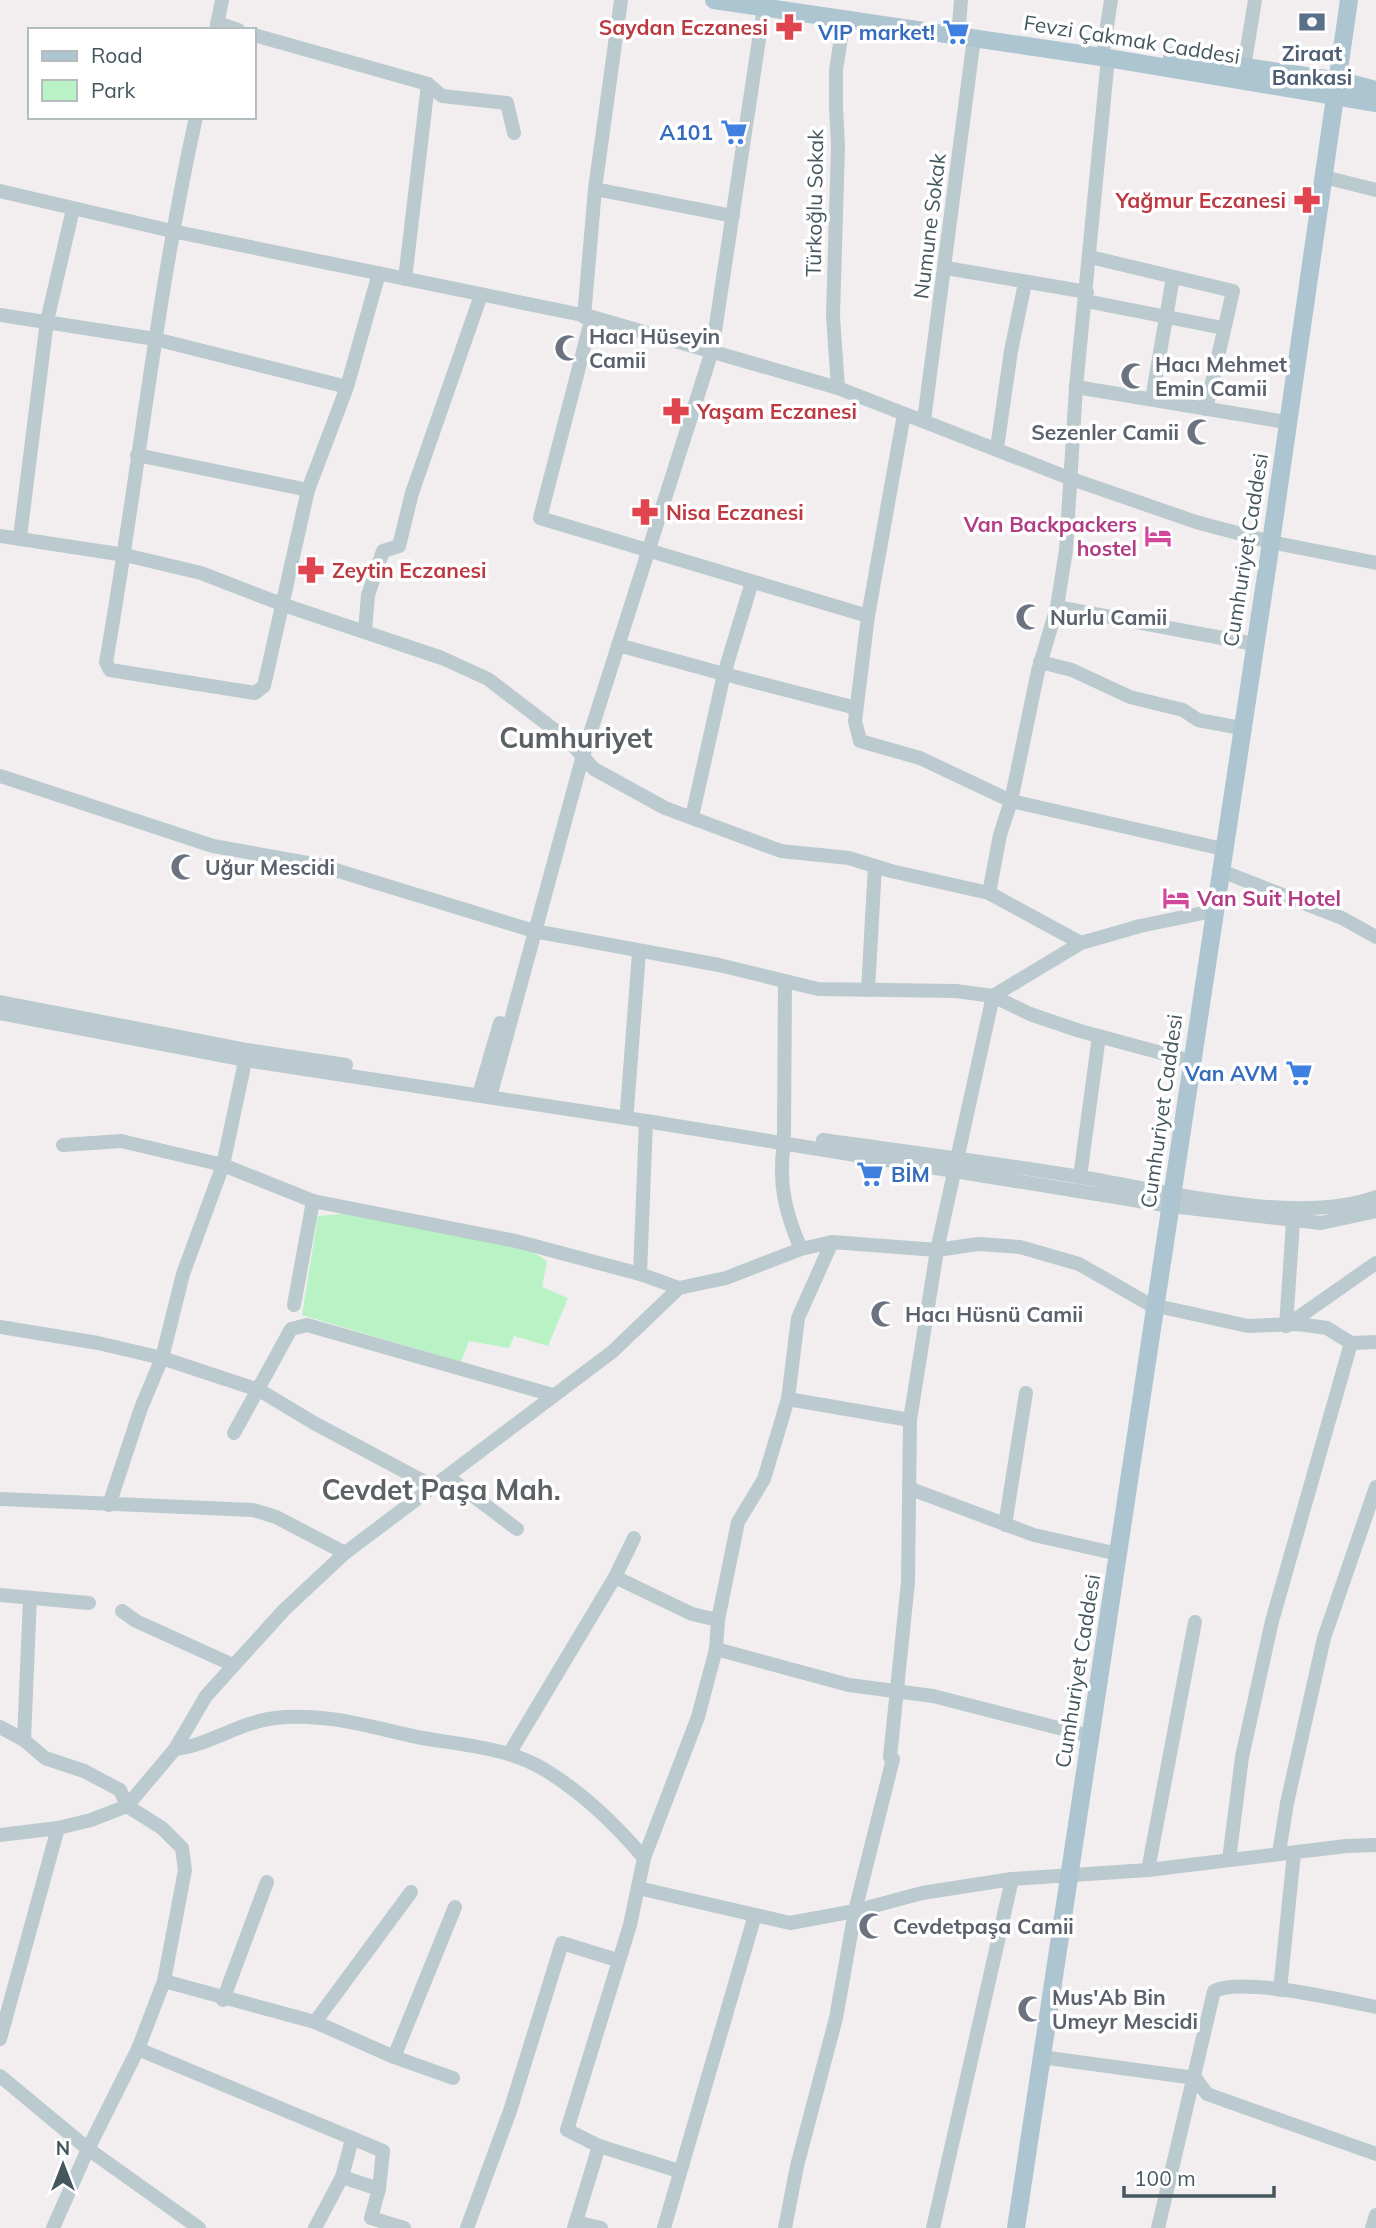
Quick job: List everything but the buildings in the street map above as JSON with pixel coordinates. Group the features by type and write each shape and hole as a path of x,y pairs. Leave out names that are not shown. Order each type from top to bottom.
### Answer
{"main road":[{"name":"Fevzi Çakmak Caddesi","path":"714,0 762,4 974,38 1106,52 1340,88 1376,90"},
{"path":"793,0 959,25 1106,52 1244,67 1340,88"},
{"name":"Cumhuriyet Caddesi","path":"1016,2228 1047,2058 1176,1201 1229,874 1332,179 1349,0"},
{"name":"Cumhuriyet Caddesi","path":"1176,1201 1191,1061 1213,911 1254,644 1276,543 1286,422 1340,88 1359,0"},
{"name":"Fevzi Çakmak Caddesi","path":"1340,88 1376,103"},
{"name":"Cumhuriyet Caddesi","path":"1074,1876 1090,1736 1160,1308"},
{"name":"Cumhuriyet Caddesi","path":"1028,2228 1047,2058"}],"street":[{"path":"216,27 222,0"},
{"path":"621,0 595,189 588,317 540,518 868,616"},
{"path":"959,25 961,0"},
{"path":"989,893 1040,662 1057,607 1066,550 1076,387 1090,257 1111,0"},
{"path":"1244,67 1255,0"},
{"path":"486,1091 580,755 709,350 762,4"},
{"name":"Türkoğlu Sokak","path":"838,388 833,316 838,146 836,95 844,18"},
{"path":"256,36 428,84 442,96 507,103 514,133"},
{"name":"Numune Sokak","path":"924,420 974,38"},
{"path":"405,279 428,84"},
{"path":"196,119 172,231 155,339 125,555 106,662 110,670 255,693 264,686 308,490 347,387 379,273"},
{"path":"1332,179 1376,190"},
{"path":"595,189 730,216"},
{"path":"0,191 172,231 588,317 838,388 1069,478 1196,522 1276,543 1376,563"},
{"path":"20,537 47,321 73,209"},
{"path":"1090,257 1233,291 1206,408"},
{"path":"946,268 1086,296 1166,317 1223,328"},
{"path":"1152,399 1173,277"},
{"path":"997,448 1011,351 1025,283"},
{"path":"365,631 368,595 383,551 398,546 412,493 481,295"},
{"path":"0,315 155,339 347,387"},
{"path":"1076,387 1286,422"},
{"path":"904,414 868,616 855,721 860,741 920,758 1011,801 1223,849"},
{"path":"137,455 308,490"},
{"path":"0,536 125,555 201,573 284,605 442,658 488,679 569,741 594,769 665,808 780,851 849,858 989,893 1081,943"},
{"path":"580,755 618,645 644,551"},
{"path":"692,817 724,674 752,582"},
{"path":"1057,607 1254,644"},
{"path":"618,645 856,708"},
{"path":"1040,662 1072,670 1130,697 1183,710 1198,720 1241,728"},
{"path":"0,776 213,846 319,865 530,930 719,965 817,989 956,991 993,996 1030,1014 1191,1061"},
{"path":"868,990 875,866"},
{"path":"1229,874 1342,918 1376,937"},
{"path":"785,2228 797,2166 836,2018 856,1911 893,1759 890,1757 895,1691 900,1675 908,1582 910,1420 937,1250 993,996 1081,943 1140,926 1213,911"},
{"path":"627,1110 639,952"},
{"path":"785,982 784,1138 780,1179 786,1213 802,1249"},
{"path":"0,1002 246,1055"},
{"path":"0,1013 246,1055 627,1110 1293,1222 1338,1222 1376,1211"},
{"path":"1080,1177 1099,1036"},
{"path":"108,1505 141,1408 162,1358 183,1274 223,1165 246,1055"},
{"path":"486,1091 646,1121 784,1138"},
{"path":"639,1274 646,1121"},
{"path":"63,1146 121,1142 223,1165 313,1200 516,1241 639,1274 679,1288 726,1278 802,1249 832,1242 937,1250 978,1244 1020,1247 1079,1264 1160,1308 1248,1326 1327,1328 1351,1343 1376,1342"},
{"path":"955,1165 1080,1177 1176,1201 1295,1208 1346,1206 1376,1197"},
{"path":"294,1305 313,1200"},
{"path":"1286,1326 1293,1222"},
{"path":"679,2171 599,2146 568,2130 617,1959 630,1925 644,1858 698,1717 716,1649 718,1620 738,1522 764,1479 788,1399 798,1318 832,1242"},
{"path":"1286,1326 1376,1263"},
{"path":"0,1835 58,1828 91,1820 127,1806 174,1749 206,1696 284,1610 345,1553 612,1352 679,1288"},
{"path":"234,1433 291,1329 307,1325 553,1395"},
{"path":"0,1327 98,1343 162,1358 259,1390 313,1423 435,1486"},
{"path":"1228,1860 1242,1757 1272,1621 1351,1343"},
{"path":"1005,1524 1026,1393"},
{"path":"788,1399 910,1420"},
{"path":"448,1477 517,1529"},
{"path":"1280,1990 1287,1803 1324,1638 1376,1487"},
{"path":"911,1489 1005,1524 1081,1547 1118,1554"},
{"path":"0,1499 253,1510 276,1517 345,1553"},
{"path":"509,1754 615,1577 634,1538"},
{"path":"615,1577 692,1614 718,1620"},
{"path":"0,1595 89,1603"},
{"path":"24,1740 30,1598"},
{"path":"122,1611 136,1621 233,1665"},
{"path":"1148,1870 1195,1622"},
{"path":"716,1649 836,1682 933,1696 1090,1736"},
{"path":"174,1749 196,1747 253,1722 276,1717 320,1717 509,1754 545,1770 607,1817 644,1858"},
{"path":"0,1727 24,1740 45,1758 84,1771 120,1790 127,1806 162,1828 182,1848 185,1870 164,1981 138,2049 88,2149 53,2228"},
{"path":"0,2039 58,1828"},
{"path":"638,1888 790,1923 856,1911 922,1893 1012,1880 1148,1870 1376,1845"},
{"path":"933,2228 1012,1880"},
{"path":"223,2000 267,1882"},
{"path":"315,2022 411,1892"},
{"path":"394,2057 455,1907"},
{"path":"664,2228 755,1915"},
{"path":"467,2228 510,2111 562,1943 617,1959"},
{"path":"164,1981 223,2000 315,2022 394,2057 453,2078"},
{"path":"1157,2228 1214,1991 1228,1988 1280,1990 1376,2007"},
{"path":"138,2049 383,2151 379,2189 371,2218 404,2228"},
{"path":"1047,2058 1195,2078 1207,2094 1376,2154"},
{"path":"0,2076 88,2149 199,2228"},
{"path":"314,2228 342,2177 352,2139"},
{"path":"599,2146 575,2225 601,2228"},
{"path":"342,2177 379,2189"},
{"path":"1372,2228 1376,2215"}],"green space":[{"path":"343,1214 485,1239 535,1254 547,1262 542,1287 568,1298 548,1346 514,1336 509,1348 469,1341 461,1362 302,1315 318,1216"}],"place":[{"name":"Ziraat Bankasi","path":"1312,22"},
{"name":"Saydan Eczanesi","path":"789,27"},
{"name":"VIP market!","path":"956,32"},
{"name":"A101","path":"734,132"},
{"name":"Yağmur Eczanesi","path":"1307,200"},
{"name":"Hacı Hüseyin Camii","path":"568,348"},
{"name":"Hacı Mehmet Emin Camii","path":"1134,376"},
{"name":"Yaşam Eczanesi","path":"676,411"},
{"name":"Sezenler Camii","path":"1200,432"},
{"name":"Nisa Eczanesi","path":"645,512"},
{"name":"Van Backpackers hostel","path":"1158,536"},
{"name":"Zeytin Eczanesi","path":"311,570"},
{"name":"Nurlu Camii","path":"1029,617"},
{"name":"Uğur Mescidi","path":"184,867"},
{"name":"Van Suit Hotel","path":"1176,898"},
{"name":"Van AVM","path":"1299,1073"},
{"name":"BİM","path":"870,1174"},
{"name":"Hacı Hüsnü Camii","path":"884,1314"},
{"name":"Cevdetpaşa Camii","path":"872,1926"},
{"name":"Mus'Ab Bin Umeyr Mescidi","path":"1031,2009"}],"district":[{"name":"Cumhuriyet","path":"576,737"},
{"name":"Cevdet Paşa Mah.","path":"441,1489"}]}
